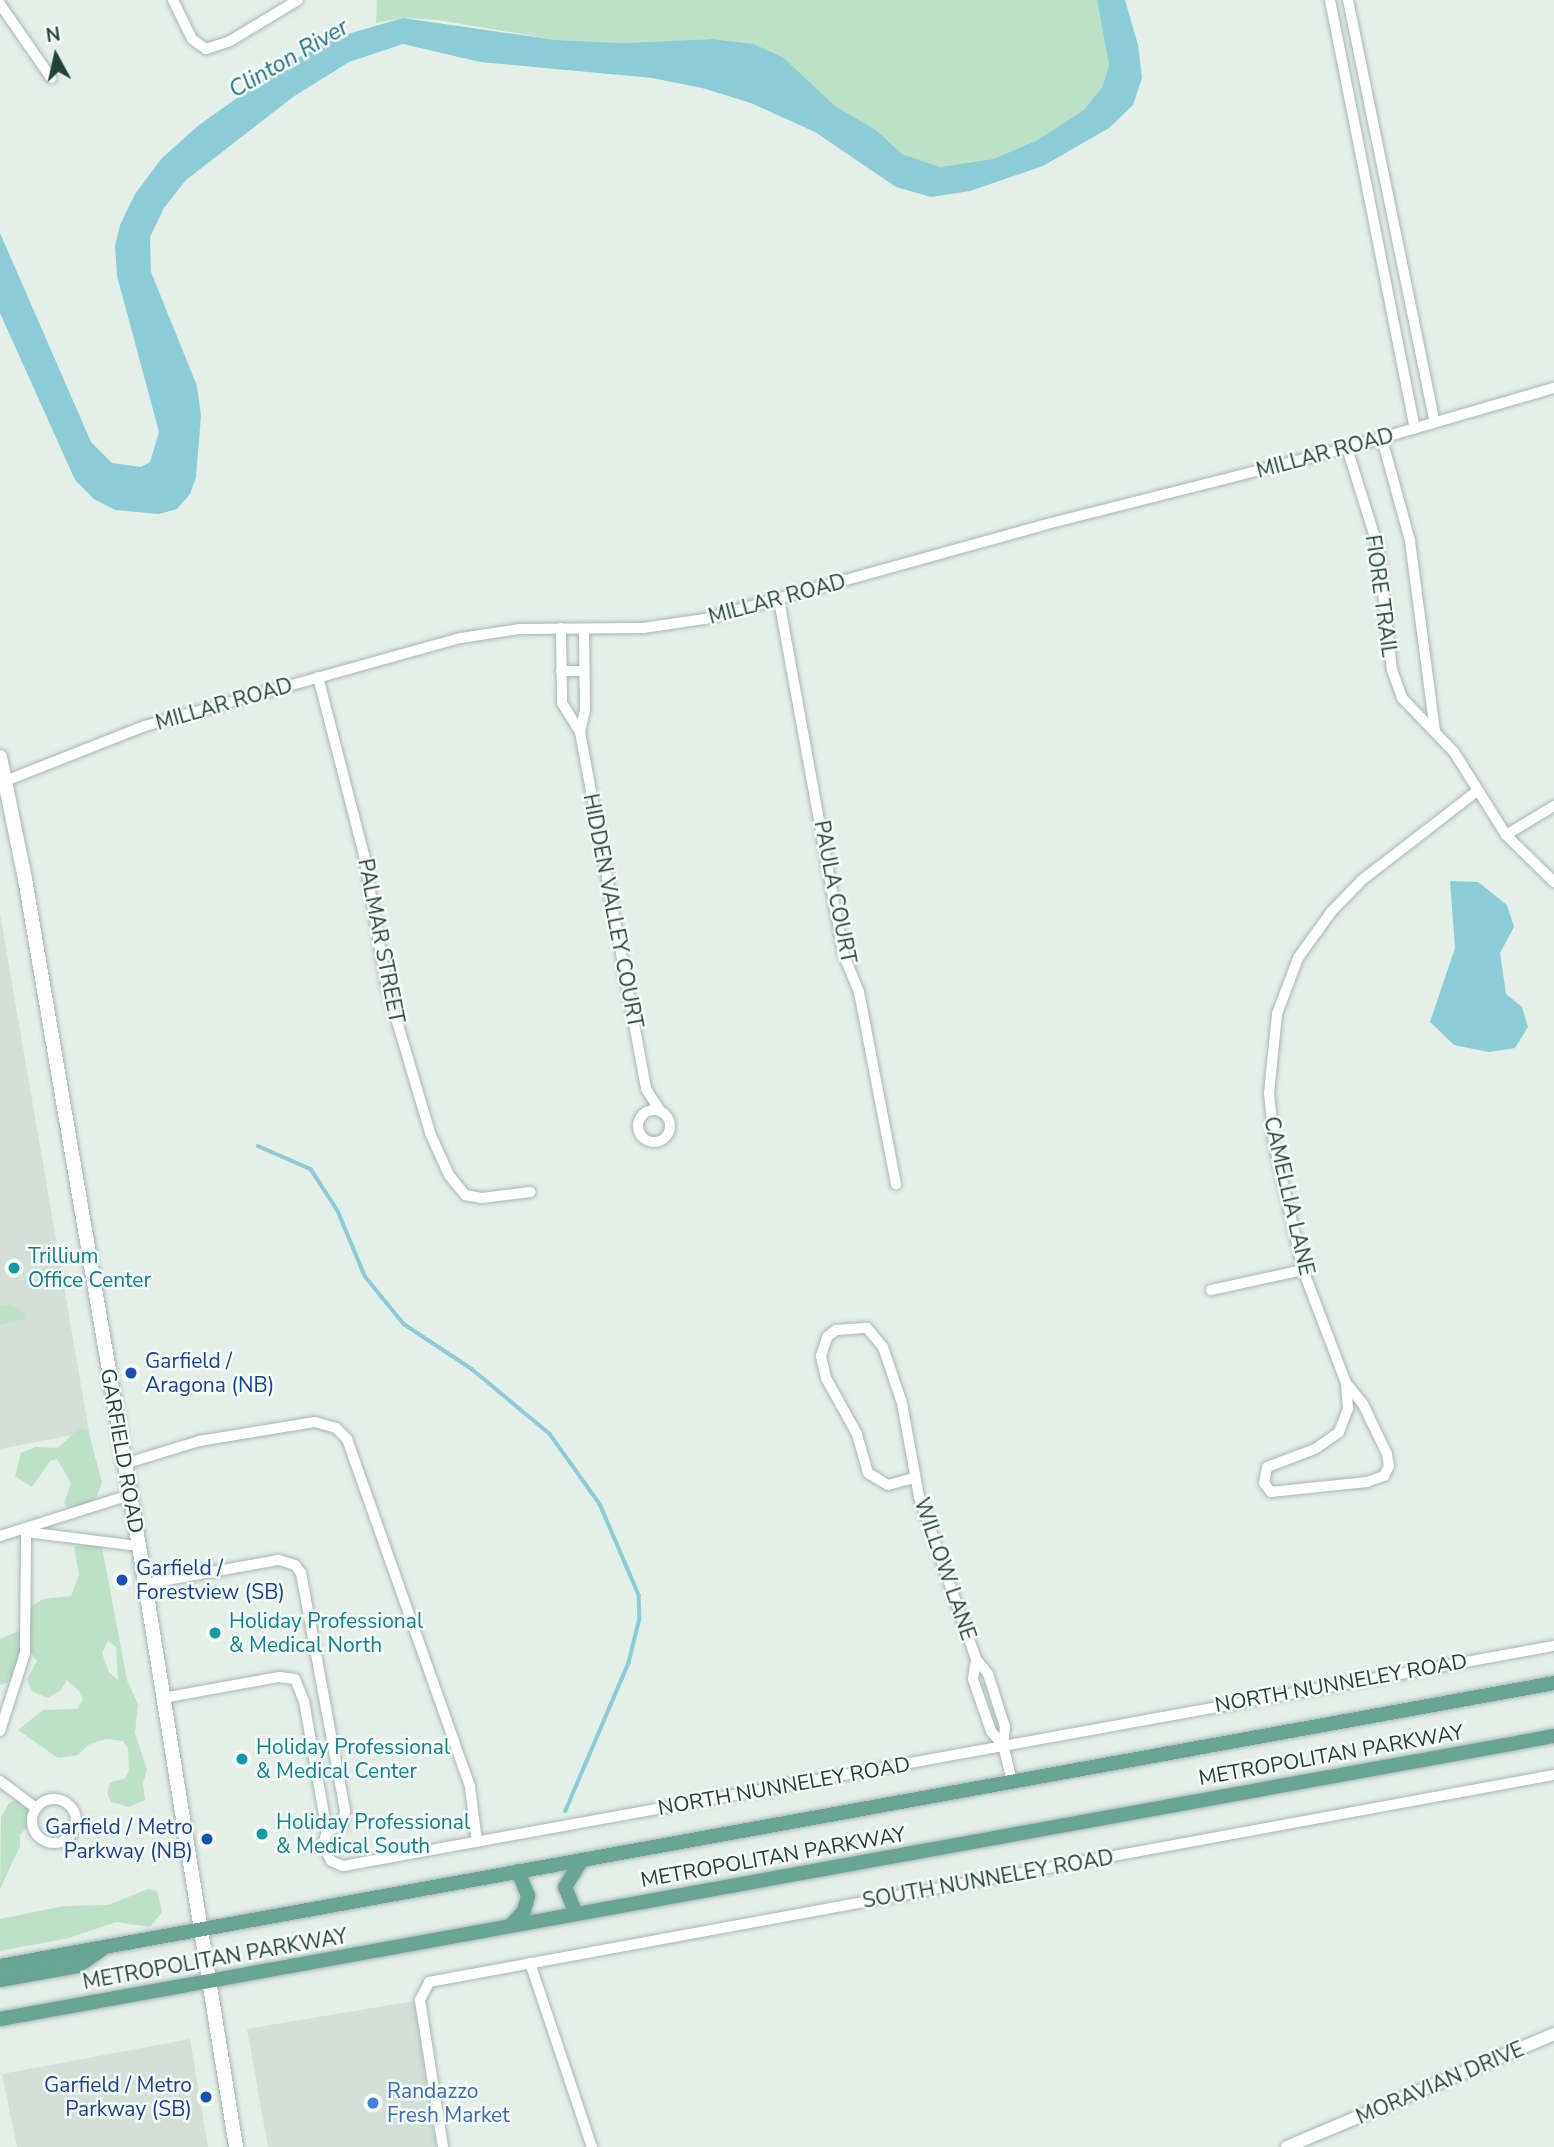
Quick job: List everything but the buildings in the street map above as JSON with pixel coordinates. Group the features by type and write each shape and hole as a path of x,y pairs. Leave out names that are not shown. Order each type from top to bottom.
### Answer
{"main road":[{"name":"GARFIELD ROAD","path":"0,757 139,1546 236,2147"},
{"name":"METROPOLITAN PARKWAY","path":"0,1966 1554,1683"},
{"name":"METROPOLITAN PARKWAY","path":"0,2019 1554,1736"},
{"path":"576,1914 565,1887 582,1860"},
{"path":"512,1925 524,1911 528,1896 518,1871"},
{"path":"0,1980 78,1966 105,1947"}],"street":[{"path":"173,0 192,39 206,49 220,46 298,0"},
{"path":"1330,0 1415,429"},
{"path":"1348,0 1435,422"},
{"path":"0,4 51,78"},
{"path":"1362,164 1381,160"},
{"path":"1386,284 1405,279"},
{"name":"MILLAR ROAD","path":"3,782 145,726 483,632 675,625 779,600 1043,525 1382,439 1554,388"},
{"name":"FIORE TRAIL","path":"1382,439 1410,541 1435,731"},
{"name":"FIORE TRAIL","path":"1347,448 1378,547 1392,670 1402,698 1420,721 1435,731 1454,752 1476,792 1506,835 1554,882"},
{"name":"PAULA COURT","path":"779,600 843,954 859,992 896,1184"},
{"name":"HIDDEN VALLEY COURT","path":"561,628 562,704 580,732 646,1089 641,1116"},
{"name":"HIDDEN VALLEY COURT","path":"580,732 585,710 584,629"},
{"path":"561,671 584,671"},
{"name":"PALMAR STREET","path":"318,677 362,845 394,1017 430,1133 449,1175 465,1195 482,1198 531,1192"},
{"name":"CAMELLIA LANE","path":"1346,1383 1363,1404 1387,1454 1389,1466 1384,1476 1367,1482 1271,1492 1264,1483 1267,1467 1315,1449 1339,1433 1348,1408 1346,1383 1303,1270 1269,1117 1272,1038 1290,973 1310,938 1362,880 1476,792"},
{"path":"1506,835 1554,806"},
{"name":"HIDDEN VALLEY COURT","path":"646,1089 661,1112"},
{"path":"661,1112 668,1119 670,1130 654,1142 638,1131 641,1116 661,1112"},
{"path":"1211,1290 1303,1270"},
{"name":"WILLOW LANE","path":"914,1478 888,1485 868,1474 857,1434 826,1378 821,1356 827,1337 836,1330 867,1328 883,1347 902,1403 914,1478 976,1659 988,1674 1005,1727 1003,1745 1012,1782"},
{"path":"124,1464 199,1441 315,1423 336,1428 347,1439 470,1787 477,1842"},
{"path":"0,1536 26,1531 129,1495"},
{"path":"26,1531 54,1539 139,1546"},
{"path":"0,1731 25,1653 26,1531"},
{"path":"145,1584 279,1560 295,1565 305,1584 345,1811 342,1825 327,1830"},
{"name":"NORTH NUNNELEY ROAD","path":"163,1698 279,1677 295,1679 304,1701 327,1830 323,1846 331,1861 343,1866 1554,1646"},
{"name":"WILLOW LANE","path":"976,1659 973,1679 991,1731 1003,1745"},
{"name":"SOUTH NUNNELEY ROAD","path":"443,2147 420,2000 424,1986 436,1979 1554,1775"},
{"path":"0,1781 36,1808"},
{"path":"53,1799 70,1806 76,1823 71,1835 60,1842 43,1839 33,1825 36,1808 53,1799"},
{"path":"530,1963 592,2147"},
{"name":"MORAVIAN DRIVE","path":"1287,2147 1554,2034"}],"shaded area":[{"path":"0,913 89,1432 0,1449"},
{"path":"414,2001 436,2147 268,2147 247,2029"},
{"path":"190,2039 208,2147 17,2147 2,2074"}],"green space":[{"path":"377,0 1097,0 1109,65 1102,87 1084,111 1036,141 993,159 940,167 902,154 876,130 835,106 784,58 754,44 712,39 622,43 556,40 438,20 403,18 376,23"},
{"path":"12,1304 25,1313 24,1319 0,1325 0,1306"},
{"path":"79,1428 88,1430 102,1482 91,1512 81,1517 64,1504 71,1483 57,1459 50,1461 32,1487 15,1476 21,1453 35,1447 58,1448"},
{"path":"101,1542 127,1680 138,1704 135,1733 147,1770 143,1783 145,1800 129,1807 111,1802 107,1793 110,1783 125,1778 129,1770 128,1749 123,1741 106,1739 88,1745 78,1755 58,1758 18,1730 43,1710 77,1709 83,1700 79,1691 67,1680 60,1691 47,1698 32,1691 27,1679 37,1661 31,1653 15,1680 0,1685 0,1639 23,1629 29,1608 43,1599 71,1596 79,1575 74,1547","holes":["108,1641 116,1647 118,1680 109,1672 102,1653"]},
{"path":"20,1799 29,1807 28,1827 20,1834 20,1846 0,1889 1,1817 9,1803"},
{"path":"148,1889 157,1891 162,1912 150,1927 116,1922 69,1938 0,1951 0,1919 64,1906 108,1905"}],"water":[{"path":"1097,0 1125,0 1138,45 1142,78 1133,105 1109,128 1043,166 970,191 931,197 896,187 815,132 751,103 702,88 652,78 480,62 403,44 349,62 293,97 186,180 164,208 150,237 151,272 197,386 201,416 196,477 190,494 177,509 159,514 115,510 94,499 75,480 0,313 0,233 91,442 112,463 141,467 150,462 159,432 117,276 115,246 120,225 135,194 162,158 199,125 279,68 337,37 403,18 556,40 622,43 712,39 754,44 784,58 835,106 876,130 902,154 940,167 993,159 1036,141 1084,110 1102,87 1109,65"},
{"path":"1450,881 1478,882 1507,905 1514,927 1500,953 1506,994 1522,1007 1528,1027 1515,1048 1489,1052 1454,1045 1430,1022 1455,948"}],"waterway":[{"path":"258,1146 311,1169 338,1211 365,1276 404,1324 472,1369 550,1434 600,1504 639,1595 640,1618 629,1663 566,1811"}],"place":[{"name":"Trillium Office Center","path":"14,1268"},
{"name":"Garfield / Aragona (NB)","path":"131,1373"},
{"name":"Garfield / Forestview (SB)","path":"122,1580"},
{"name":"Holiday Professional & Medical North","path":"215,1633"},
{"name":"Holiday Professional & Medical Center","path":"242,1759"},
{"name":"Holiday Professional & Medical South","path":"262,1834"},
{"name":"Garfield / Metro Parkway (NB)","path":"207,1839"},
{"name":"Garfield / Metro Parkway (SB)","path":"206,2097"},
{"name":"Randazzo Fresh Market","path":"373,2103"}],"water label":[{"name":"Clinton River","path":"289,59"}]}
